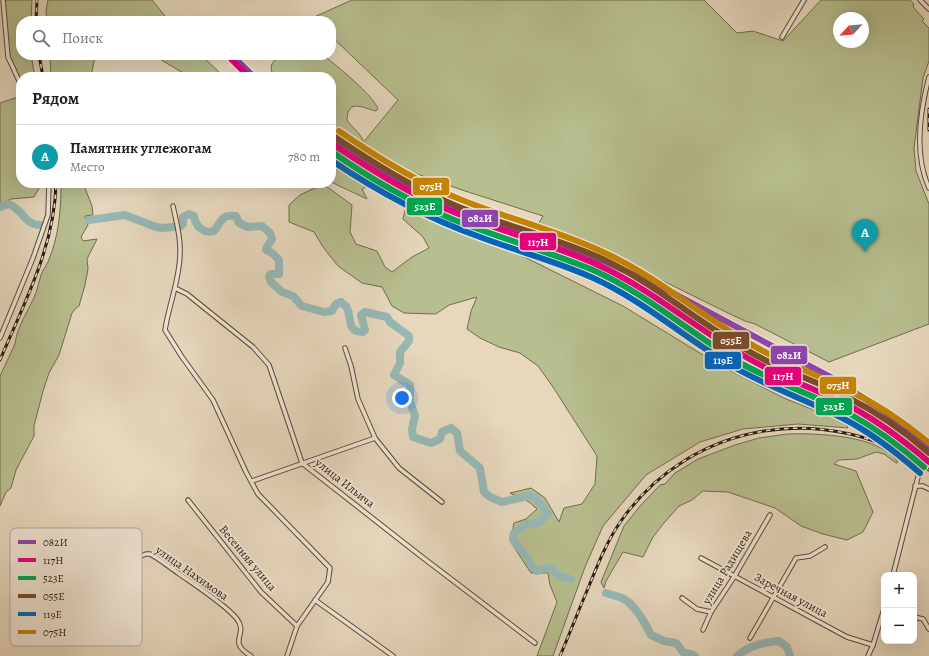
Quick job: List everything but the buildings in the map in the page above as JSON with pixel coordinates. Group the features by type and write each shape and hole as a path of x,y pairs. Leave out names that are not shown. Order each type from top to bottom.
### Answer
{"street":[{"path":"3,0 8,57 16,74"},
{"path":"782,37 804,0"},
{"path":"920,0 929,9"},
{"path":"929,77 922,115 921,145 923,173 929,188"},
{"path":"0,338 33,258 48,216 49,188"},
{"path":"173,206 180,252 165,330 182,357 213,400 246,472 258,494 330,568 328,582 297,626 287,656"},
{"name":"улица Ильича","path":"174,288 187,294 253,347 269,365 302,463 535,643"},
{"path":"345,348 352,366 358,399 375,438 399,468 442,502"},
{"path":"252,481 375,438"},
{"path":"894,572 919,473"},
{"path":"915,486 923,486 929,489"},
{"name":"Весенняя улица","path":"188,500 261,592 297,626"},
{"name":"улица Радищева","path":"703,630 711,612 734,577 770,515"},
{"path":"750,638 796,558 810,556 825,547"},
{"name":"улица Нахимова","path":"142,556 150,554 196,586 234,617 240,626 240,647 251,656"},
{"name":"Заречная улица","path":"701,558 848,637 874,645"},
{"path":"682,598 697,609 711,612"},
{"path":"315,600 393,656"},
{"path":"917,617 923,619 929,627"},
{"path":"868,656 874,645 881,620"}],"green space":[{"path":"3,0 32,0 31,16 16,16 16,60 32,60 34,72 16,73 8,57"},
{"path":"48,0 152,0 165,16 46,16"},
{"path":"352,0 704,0 737,33 753,31 783,41 821,0 910,0 914,4 913,7 924,19 922,21 929,28 929,61 923,78 914,148 916,171 929,204 929,324 829,362 755,324 745,321 649,274 607,255 536,228 543,216 400,168 362,144 398,100 336,41 336,16 316,16"},
{"path":"50,60 95,60 92,72 51,72"},
{"path":"161,60 206,60 219,72 182,72"},
{"path":"329,60 370,96 378,109 376,111 357,106 350,109 348,113 347,120 360,135 363,141 359,147 336,131 336,72 272,72 271,66 274,61"},
{"path":"16,98 16,188 39,188 34,197 11,199 0,205 0,103"},
{"path":"336,157 376,181 362,189 367,199 336,184"},
{"path":"61,188 85,188 92,206 93,215 85,216 88,225 81,237 83,241 97,239 87,259 88,269 79,306 72,313 59,355 49,373 43,391 34,426 34,436 16,470 11,488 6,492 0,506 0,376 15,344 21,324 36,293 41,275 52,252 59,223"},
{"path":"315,188 329,188 352,205 350,232 356,244 377,251 385,267 392,272 412,257 429,248 423,237 403,219 408,199 623,306 721,366 786,399 845,422 848,428 798,424 743,429 700,442 646,475 603,526 585,567 553,656 537,656 557,602 550,585 548,573 531,573 510,541 514,523 526,519 537,509 529,502 510,493 531,488 545,498 559,522 564,508 582,504 595,484 597,456 538,366 520,353 499,347 480,338 467,329 471,311 477,297 449,305 436,314 404,313 392,306 382,287 362,283 338,266 323,247 314,232 289,222 289,205 300,195"},
{"path":"787,434 831,435 863,441 877,446 889,453 898,462 896,463 884,454 876,452 857,459 839,460 834,464 856,471 873,512 863,532 847,540 823,534 801,526 775,508 728,492 703,491 692,500 679,506 653,537 643,557 623,552 606,581 604,588 601,582 624,526 660,485 665,484 675,473 698,459 759,438"}],"waterway":[{"path":"0,207 9,204 17,209 27,220 40,225"},
{"path":"181,226 183,224 183,217 189,214 194,216 198,226 210,232 214,231 223,219 228,216 236,216 239,223 248,227 262,226 270,233 272,239 266,250 272,253 279,260 279,274 271,274 269,276 271,282 282,292 293,296 302,306 324,312 332,311 336,304 341,302 346,306 350,323 357,331 363,332 365,330 361,315 365,312 387,317 390,322 409,336 409,341 400,352 400,363 394,375 410,385 410,401 415,416 412,429 413,437 431,443 440,439 442,432 451,428 457,433 460,451 480,468 484,492 490,497 502,502 529,496 535,497 548,514 538,523 526,524 514,533 513,538 515,543 537,571 548,568 553,569 558,575 570,579"},
{"path":"89,220 125,215 156,227 174,227"},
{"path":"606,593 622,598 628,602 640,615 651,635 664,641 676,643 684,653 695,656"},
{"path":"737,656 757,645 779,641 787,647 790,656"}],"railway":[{"path":"36,16 37,0"},
{"path":"40,60 42,72"},
{"path":"929,109 929,130"},
{"path":"0,360 37,274 50,229 56,188"},
{"path":"560,656 599,561 621,521 650,487 685,460 723,442 764,431 806,428 849,434 890,448 929,470"}],"transit line":[{"name":"117Н","path":"232,60 244,72"},
{"name":"082И","path":"237,60 249,72"},
{"name":"075Н","path":"339,131 368,151 430,186 480,207 588,245 626,264 666,288 724,328 765,352 859,395 880,407 929,443"},
{"name":"055Е","path":"336,138 365,157 443,200 477,214 550,238 603,259 624,270 741,347 771,363 834,391 867,408 909,436 929,453"},
{"name":"082И","path":"336,142 386,174 444,204 499,226 606,262 671,292 836,380 885,412 929,449"},
{"name":"117Н","path":"336,146 392,181 439,206 581,258 598,265 636,285 727,346 757,363 842,402 865,415 898,437 929,462"},
{"name":"523Е","path":"336,154 420,205 470,226 576,263 613,280 650,302 742,364 837,407 870,426 907,452 924,467"},
{"name":"119Е","path":"336,163 367,183 422,213 460,230 564,266 611,287 648,309 702,347 739,370 833,413 866,431 903,458 920,473"}],"place":[{"name":"Памятник углежогам","path":"865,252"}]}
